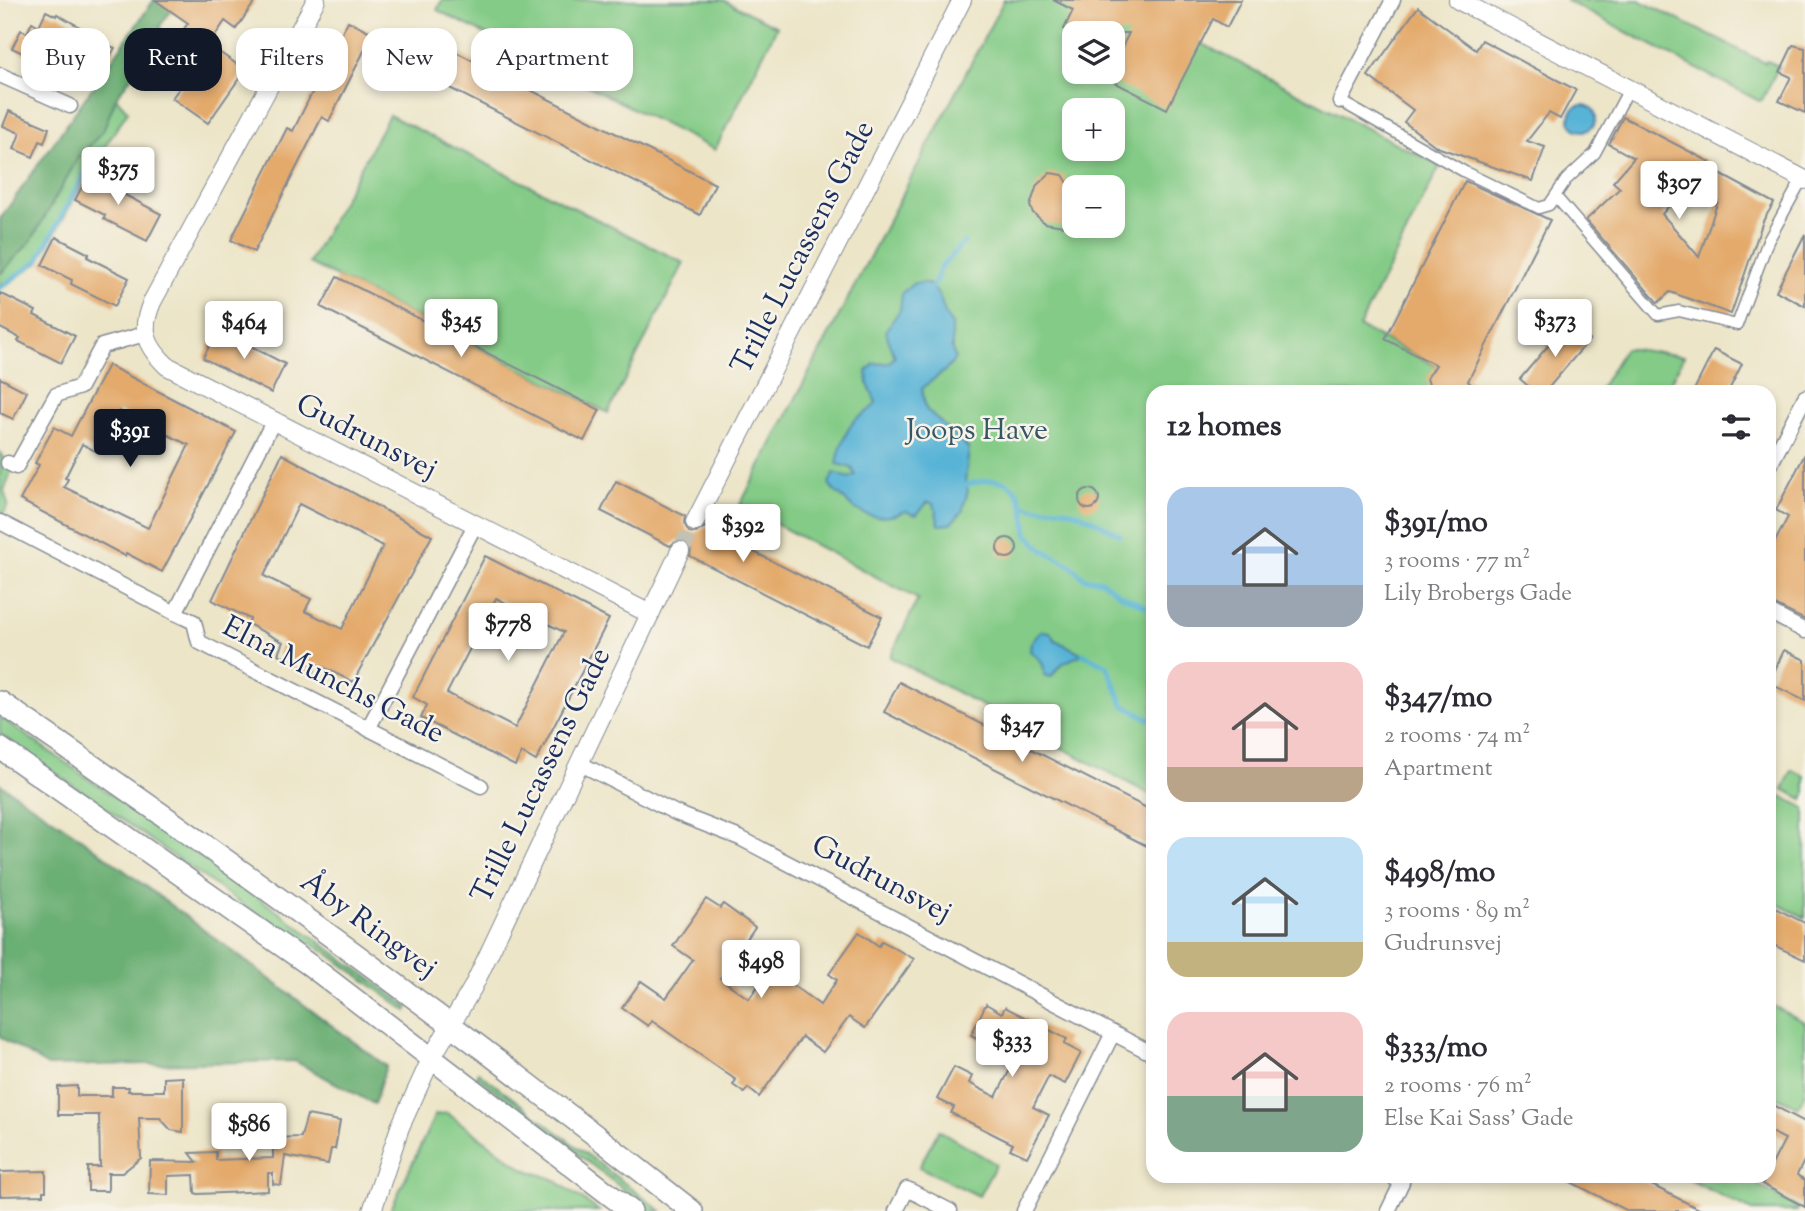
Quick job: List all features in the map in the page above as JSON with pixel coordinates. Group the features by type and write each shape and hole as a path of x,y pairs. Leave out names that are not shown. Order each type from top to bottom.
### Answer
{"main road":[{"name":"Åby Ringvej","path":"0,702 220,855 452,1024 692,1211"},
{"path":"0,748 311,966 631,1211"}],"street":[{"path":"8,463 16,467 55,395 80,387 102,346 145,334 145,318 152,302 316,0"},
{"name":"Trille Lucassens Gade","path":"695,522 962,0"},
{"path":"1392,0 1340,101 1465,172 1539,208 1549,205 1566,180 1595,153 1629,89"},
{"path":"1458,0 1803,179 1769,240 1737,325 1679,311 1658,315 1556,197"},
{"path":"0,75 71,106"},
{"name":"Gudrunsvej","path":"145,334 153,353 167,366 650,614"},
{"path":"1776,453 1805,397"},
{"path":"0,522 175,613 273,422"},
{"path":"368,729 475,525"},
{"name":"Trille Lucassens Gade","path":"372,1211 400,1127 432,1057 473,987 680,551"},
{"name":"Elna Munchs Gade","path":"175,613 194,622 199,642 481,786"},
{"path":"1776,616 1805,631"},
{"name":"Gudrunsvej","path":"579,763 676,813 740,838 1146,1050"},
{"path":"1024,1211 1113,1032"},
{"path":"1388,1211 1397,1183"},
{"path":"896,1211 907,1189 950,1211"}],"green space":[{"path":"154,0 179,0 161,28 134,28"},
{"path":"442,0 723,0 777,27 715,150 598,91 633,91 633,28 473,28 437,10"},
{"name":"Joops Have","path":"1004,0 1117,0 1440,166 1359,327 1474,385 1146,385 1146,792 890,657 918,599 740,505"},
{"path":"1565,0 1639,0 1765,63 1767,61 1779,66 1762,100 1759,101"},
{"path":"124,43 124,87 116,98 103,131 78,158 31,241 0,274 0,219 90,91 110,91 110,63"},
{"path":"116,98 128,111 94,163 39,262 0,289 0,274 31,241 78,158 103,131"},
{"path":"389,115 684,263 608,413 309,263"},
{"path":"1625,348 1684,356 1669,385 1602,385"},
{"path":"0,453 12,469 4,491 8,504 0,522"},
{"path":"0,717 251,892 409,1007 407,1011 326,952 243,905 0,734"},
{"path":"1792,770 1805,776 1803,799 1783,789"},
{"path":"0,784 74,833 386,1066 374,1104 295,1061 48,1066 0,1037"},
{"path":"1776,794 1805,808 1805,918 1776,904"},
{"path":"1776,1008 1805,1022 1805,1094 1798,1107 1776,1096"},
{"path":"478,1072 661,1211 652,1211 476,1076"},
{"path":"447,1113 524,1169 553,1179 599,1211 390,1211 435,1115"},
{"path":"939,1130 996,1164 979,1196 919,1167"},
{"path":"1696,1183 1759,1183 1758,1185 1798,1208 1797,1211 1752,1211"}],"water":[{"path":"1583,105 1592,109 1596,118 1592,127 1583,131 1574,127 1570,118 1574,109"},
{"path":"914,283 927,283 934,289 952,325 955,358 953,363 922,389 926,409 969,449 965,482 968,491 962,512 950,524 939,525 934,504 928,502 916,515 905,511 880,517 865,514 850,505 829,483 834,473 849,478 855,475 852,468 837,464 841,447 854,421 876,403 868,384 867,371 874,364 889,363 895,356 886,330 900,310 902,293"},
{"path":"1041,631 1050,632 1055,640 1083,654 1063,663 1051,677 1044,675 1041,661 1030,651 1031,643"}],"building":[{"path":"155,0 256,0 236,29 225,21 220,28 185,28 188,23"},
{"path":"1053,0 1241,0 1227,27 1213,19 1167,109 1118,84 1125,84 1125,41 1129,33 1125,33 1125,21 1068,21 1073,10"},
{"path":"1418,7 1476,50 1482,40 1576,90 1560,119 1549,113 1527,141 1545,147 1533,181 1437,147 1404,122 1413,110 1368,76"},
{"path":"46,11 81,28 29,28 32,22 39,26"},
{"path":"348,21 363,28 362,55 348,83 348,28 344,28"},
{"path":"21,30 21,52 12,48"},
{"path":"1793,45 1805,48 1805,113 1779,101 1791,77 1780,72"},
{"path":"457,53 471,60 471,91 532,91 715,184 700,215 456,91"},
{"path":"222,54 236,64 236,83 208,123 172,98 177,91 222,91"},
{"path":"313,91 344,91 329,121 322,117 254,252 231,240 287,128 293,131"},
{"path":"9,111 49,128 44,143 40,141 33,157 14,149 20,133 3,126"},
{"path":"1623,117 1710,162 1707,167 1774,203 1763,221 1731,314 1670,292 1658,303 1586,220 1620,188 1613,182 1634,158 1609,144","holes":["1687,185 1718,201 1699,257 1662,214"]},
{"path":"89,173 161,214 147,241 104,219 105,215 75,200"},
{"path":"1050,173 1063,175 1062,226 1045,223 1033,213 1030,206 1037,185"},
{"path":"1465,181 1550,220 1468,381 1471,385 1429,385 1427,378 1436,365 1385,339"},
{"path":"1805,234 1805,306 1776,291"},
{"path":"56,237 89,254 87,257 129,278 115,306 71,284 72,280 42,265"},
{"path":"337,277 600,410 584,441 321,307"},
{"path":"0,293 36,311 34,315 75,336 61,363 18,341 20,338 0,328"},
{"path":"1568,322 1589,340 1551,385 1527,385 1520,379"},
{"path":"218,329 285,364 271,393 203,358"},
{"path":"1714,350 1742,364 1732,385 1696,385"},
{"path":"108,365 236,432 162,572 126,553 125,556 20,500 39,465 35,463 54,427 71,436","holes":["119,411 189,445 148,528 64,487 68,479 65,478 82,444 99,453"]},
{"path":"0,378 27,392 13,419 0,413"},
{"path":"282,454 432,536 353,682 317,664 313,672 278,654 283,642 248,624 250,619 212,600","holes":["299,504 383,546 342,629 305,611 311,599 264,576"]},
{"path":"1805,454 1805,620 1776,606 1776,540 1788,517 1776,510"},
{"path":"616,481 685,516 684,523 689,532 696,533 705,527 882,617 867,646 690,556 691,549 685,541 678,540 670,546 601,511"},
{"path":"1089,489 1096,492 1099,499 1096,506 1089,509 1082,506 1079,499 1082,492"},
{"path":"1007,538 1014,541 1017,548 1014,555 1007,558 1000,555 997,548 1000,541"},
{"path":"485,556 609,619 536,761 522,753 515,766 421,718 427,705 413,697","holes":["496,598 564,632 515,728 447,693"]},
{"path":"1784,650 1805,660 1805,701 1776,686 1776,668"},
{"path":"899,682 1146,807 1146,845 884,712"},
{"path":"706,899 720,908 723,904 755,927 720,978 749,999 768,972 785,984 787,981 820,1005 837,980 829,974 859,932 879,946 882,941 914,959 865,1028 849,1017 823,1052 802,1037 759,1097 748,1088 744,1093 733,1085 736,1080 652,1021 648,1026 622,1008 641,981 666,998 693,960 673,946"},
{"path":"1776,908 1805,923 1805,960 1776,946"},
{"path":"986,1004 1002,1013 1005,1007 1067,1039 1064,1044 1081,1053 1065,1084 1049,1076 1033,1107 1049,1115 1027,1157 1010,1149 1013,1144 951,1113 954,1107 937,1099 954,1067 972,1076 969,1083 996,1097 1019,1052 991,1038 988,1044 971,1035"},
{"path":"183,1077 183,1132 171,1130 160,1118 139,1118 141,1158 122,1173 108,1173 108,1191 88,1191 88,1167 100,1167 99,1115 58,1115 58,1087 77,1086 77,1096 112,1096 112,1087 129,1087 128,1091 164,1091 164,1078"},
{"path":"1776,1107 1805,1122 1805,1159 1797,1175 1805,1180 1805,1207 1762,1184 1776,1183 1776,1156 1785,1139 1776,1134"},
{"path":"307,1115 340,1121 335,1149 331,1149 328,1164 285,1156 281,1185 273,1184 273,1173 268,1173 268,1191 198,1194 195,1193 194,1175 168,1176 168,1195 149,1194 150,1161 197,1162 190,1153 216,1152 216,1160 273,1158 273,1138 301,1137"},
{"path":"46,1171 46,1191 43,1191 43,1195 0,1196 0,1172"},
{"path":"1573,1183 1648,1183 1703,1211 1628,1211"}],"waterway":[{"path":"0,288 38,260 86,171 101,149"},
{"path":"933,287 941,267 964,242"},
{"path":"966,485 995,480 1013,487 1023,505 1027,534 1043,550 1069,564 1084,578 1102,581 1119,594 1146,607"},
{"path":"1025,506 1070,511 1120,535"},
{"path":"1083,654 1107,666 1123,705 1146,717"}],"tunnel":[{"path":"680,551 695,522"}]}
